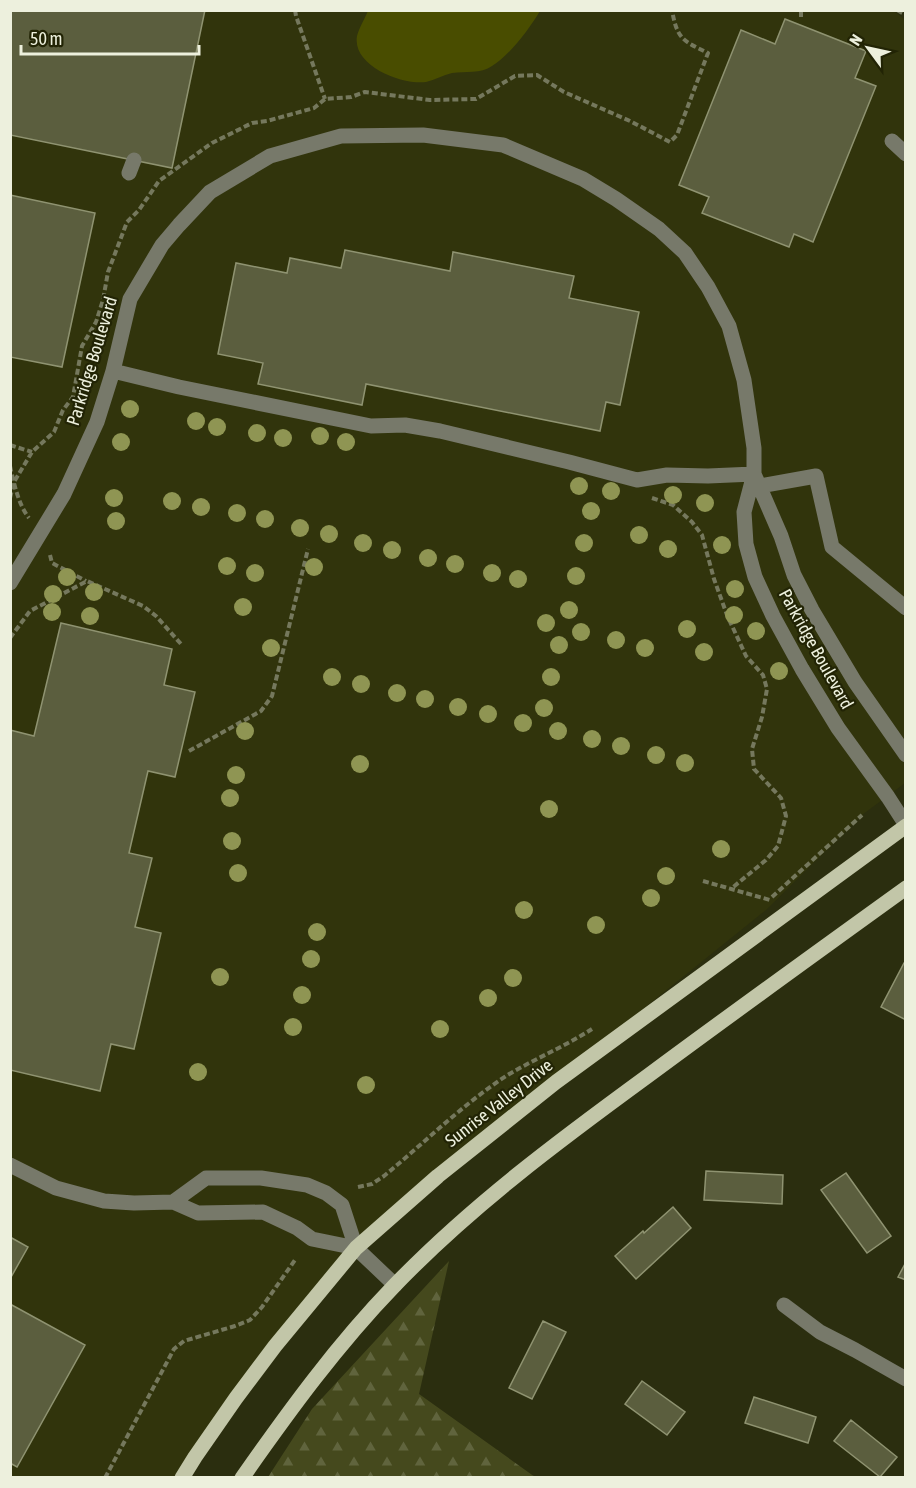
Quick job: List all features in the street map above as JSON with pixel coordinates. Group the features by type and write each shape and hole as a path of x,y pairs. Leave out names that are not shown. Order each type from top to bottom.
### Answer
{"main road":[{"name":"Sunrise Valley Drive","path":"182,1478 229,1408 275,1346 356,1248 438,1176 547,1089 906,826"},
{"path":"243,1478 324,1365 395,1285 491,1196 561,1140 906,888"}],"street":[{"name":"Parkridge Boulevard","path":"10,583 64,494 97,422 113,371 130,299 162,245 210,192 270,156 341,136 423,135 503,145 583,179 616,199 659,229 685,253 708,287 729,326 744,380 757,480 781,536 794,575 855,682 906,755"},
{"path":"892,141 906,154"},
{"path":"113,371 179,387 371,426 405,425 440,431 637,480 667,475 757,480 816,476 832,547 906,608"},
{"name":"Parkridge Boulevard","path":"757,480 744,512 746,544 754,577 802,669 838,728 906,826"},
{"path":"10,1165 56,1188 104,1201 173,1202 198,1213 263,1212 297,1228 312,1239 356,1248"},
{"path":"173,1202 206,1178 261,1179 306,1185 326,1193 342,1205 356,1248 395,1285"},
{"path":"784,1305 820,1332 906,1379"}],"path":[{"path":"295,10 325,99"},
{"path":"10,498 14,482 32,452 54,432 63,410 73,397 82,346 96,322 108,272 124,229 159,182 212,143 252,123 267,122 314,108 325,99 351,97 365,92 430,100 476,99 515,76 537,75 564,92 630,121 670,142 677,135 708,53 684,40 675,29 672,10"},
{"path":"801,10 801,17"},
{"path":"897,10 906,15"},
{"path":"10,444 32,452"},
{"path":"10,466 25,513 42,531 52,562 87,581 143,606 156,616 181,644"},
{"path":"645,496 673,505 692,522 702,535 727,615 746,656 763,675 767,689 762,717 752,749 754,769 781,798 786,816 778,846 766,860 732,888"},
{"path":"189,751 261,711 272,696 308,549"},
{"path":"10,638 30,611 87,581"},
{"path":"761,906 862,815"},
{"path":"703,881 770,900"},
{"path":"358,1187 372,1184 384,1176 457,1113 508,1075 595,1027"},
{"path":"105,1478 174,1349 184,1341 250,1320 262,1307 294,1260"}],"shaded area":[{"path":"368,10 540,11 512,49 488,69 452,73 426,82 416,82 392,77 370,65 362,56 357,36"},
{"path":"893,10 905,20 905,783 862,815 766,910 525,1104 356,1248 180,1477 11,1477 10,11"}],"green space":[{"path":"449,1261 419,1394 535,1477 268,1477 312,1409"}],"building":[{"path":"10,10 205,10 172,168 10,135"},
{"path":"785,19 866,51 855,78 876,86 813,242 794,234 789,247 702,213 709,197 679,185 741,30 775,44"},
{"path":"10,195 95,213 62,367 10,357"},
{"path":"345,250 450,271 453,252 574,276 569,298 639,312 620,405 606,402 600,431 366,384 362,405 258,384 263,363 218,354 236,263 287,273 290,258 341,268"},
{"path":"61,623 172,649 164,685 195,692 175,777 148,771 129,853 152,858 135,927 161,933 134,1049 111,1044 100,1091 10,1070 10,730 34,736"},
{"path":"906,963 906,1020 881,1007"},
{"path":"706,1171 783,1175 782,1204 704,1200"},
{"path":"846,1173 891,1236 867,1253 821,1190"},
{"path":"673,1207 691,1228 636,1279 615,1256"},
{"path":"10,1237 28,1247 10,1279"},
{"path":"906,1262 906,1280 898,1277"},
{"path":"10,1304 85,1345 17,1467 10,1463"},
{"path":"543,1321 566,1332 532,1399 509,1388"},
{"path":"642,1381 685,1412 667,1435 625,1404"},
{"path":"754,1397 816,1417 808,1443 745,1423"},
{"path":"851,1420 897,1457 880,1477 834,1441"}]}
